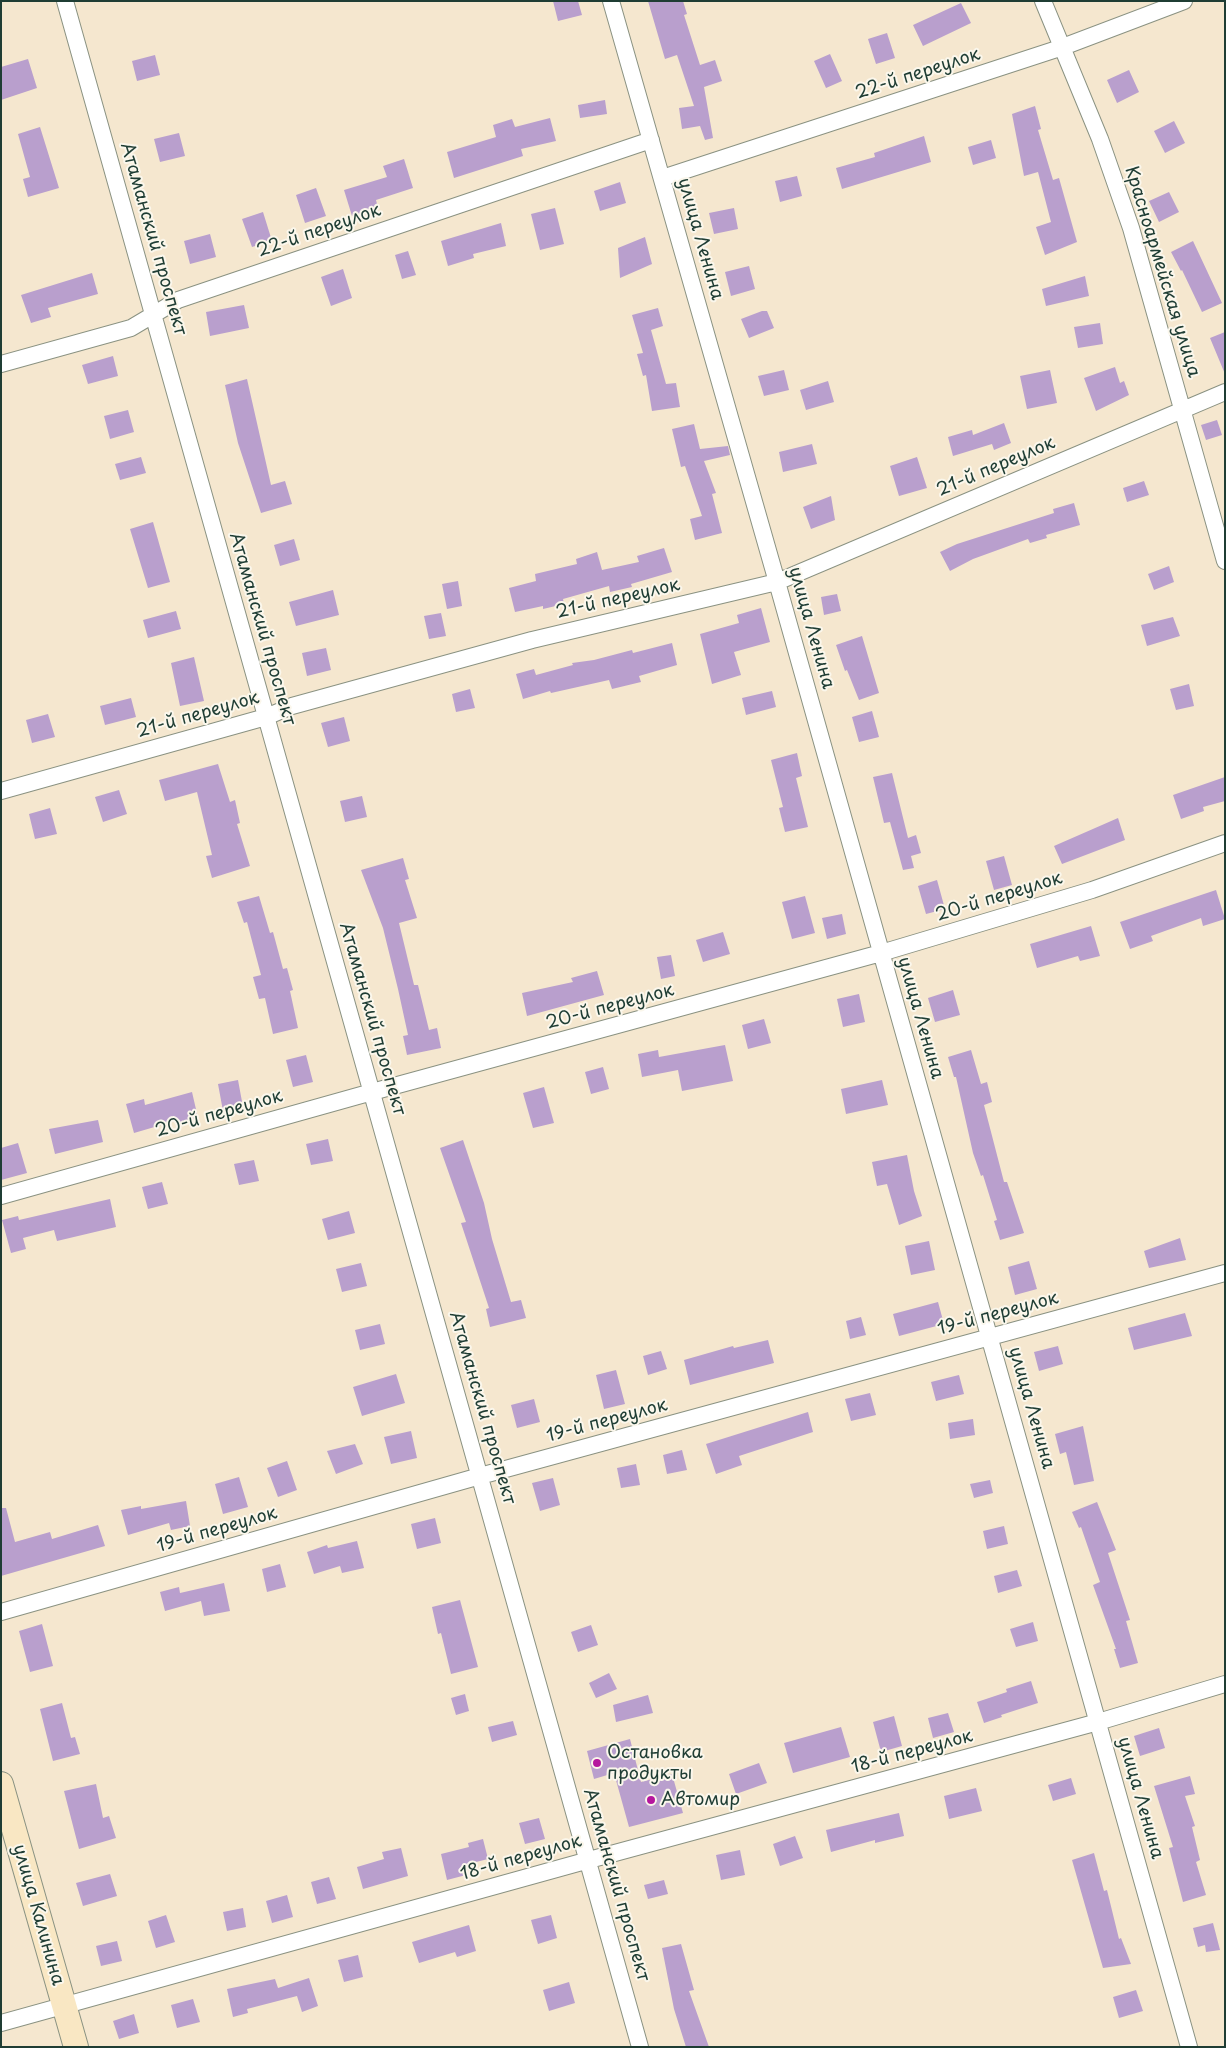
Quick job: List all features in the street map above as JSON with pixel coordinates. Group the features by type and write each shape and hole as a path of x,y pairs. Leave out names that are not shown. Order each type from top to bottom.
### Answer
{"main road":[{"name":"улица Калинина","path":"1,1784 76,2047"}],"street":[{"name":"Атаманский проспект","path":"65,1 640,2047"},
{"name":"улица Ленина","path":"611,1 777,582 1189,2047"},
{"name":"Красноармейская улица","path":"1042,1 1060,48 1100,139 1132,228 1225,561"},
{"name":"22-й переулок","path":"662,178 1060,48 1184,1"},
{"name":"22-й переулок","path":"1,364 131,328 178,300 651,140"},
{"name":"21-й переулок","path":"1,791 266,717 292,706 532,640 777,582 1225,392"},
{"name":"20-й переулок","path":"1,1196 881,953 1092,890 1225,843"},
{"name":"19-й переулок","path":"1,1612 480,1476 1225,1273"},
{"name":"18-й переулок","path":"1,2023 589,1860 1098,1722 1225,1684"}],"building":[{"path":"553,1 578,1 582,15 558,21"},
{"path":"648,1 683,1 687,14 684,15 700,65 715,60 722,81 704,87 713,138 705,140 700,126 682,129 679,108 694,106 677,55 665,59"},
{"path":"961,3 971,23 923,46 913,25"},
{"path":"887,33 895,58 876,64 868,39"},
{"path":"830,54 842,81 826,88 814,61"},
{"path":"155,55 160,75 137,81 132,61"},
{"path":"28,59 37,88 1,100 1,67"},
{"path":"1129,70 1139,92 1117,103 1107,80"},
{"path":"605,100 607,114 580,118 578,105"},
{"path":"1035,106 1041,129 1038,130 1053,180 1059,178 1077,242 1045,255 1036,227 1051,222 1038,172 1024,176 1012,114"},
{"path":"550,118 556,141 521,149 523,156 454,178 447,152 496,137 493,125 512,119 515,127"},
{"path":"1174,121 1185,143 1165,153 1154,131"},
{"path":"40,127 59,188 28,197 23,179 30,177 18,134"},
{"path":"179,133 185,156 160,162 154,139"},
{"path":"924,136 931,162 842,189 836,168 875,157 874,153"},
{"path":"991,140 996,158 973,165 968,147"},
{"path":"404,159 413,188 376,200 378,208 352,216 344,190 387,177 383,166"},
{"path":"797,176 802,196 780,202 775,181"},
{"path":"620,182 626,203 600,211 594,191"},
{"path":"316,188 326,216 305,223 296,195"},
{"path":"1169,192 1179,212 1159,222 1149,201"},
{"path":"555,208 564,244 540,250 531,214"},
{"path":"734,208 738,229 714,234 709,213"},
{"path":"263,212 272,241 252,247 242,219"},
{"path":"501,223 506,246 473,254 474,258 448,266 441,241"},
{"path":"210,234 216,257 190,264 184,241"},
{"path":"645,237 652,264 620,278 618,248"},
{"path":"1193,241 1222,303 1202,312 1182,270 1171,252"},
{"path":"408,251 416,275 402,279 395,255"},
{"path":"749,266 755,289 731,296 725,272"},
{"path":"343,269 352,298 331,306 321,277"},
{"path":"92,273 98,294 48,308 51,317 31,323 21,295"},
{"path":"1085,276 1089,296 1046,306 1042,289"},
{"path":"244,305 249,328 210,336 206,312"},
{"path":"658,308 663,326 651,330 666,384 676,383 680,407 652,411 646,375 643,376 637,354 643,353 632,315"},
{"path":"767,311 774,328 749,338 741,319"},
{"path":"1100,323 1103,344 1078,348 1074,327"},
{"path":"1225,332 1225,374 1210,338"},
{"path":"113,356 118,376 88,384 82,365"},
{"path":"1115,367 1120,383 1124,381 1129,395 1096,411 1084,378"},
{"path":"784,370 789,390 764,396 758,376"},
{"path":"1050,370 1057,403 1027,409 1020,376"},
{"path":"247,379 271,485 285,481 292,504 261,513 238,443 225,385"},
{"path":"828,381 834,402 806,410 800,390"},
{"path":"128,410 134,432 110,439 104,416"},
{"path":"1217,420 1222,435 1206,440 1201,425"},
{"path":"1004,423 1011,443 994,450 992,444 953,456 948,437 972,430 973,435"},
{"path":"694,424 700,449 728,446 730,455 704,461 716,493 712,494 722,533 695,540 690,519 702,516 685,466 681,467 672,429"},
{"path":"812,444 817,464 783,472 779,452"},
{"path":"141,457 146,473 120,480 115,464"},
{"path":"917,457 927,488 899,496 890,466"},
{"path":"1144,481 1149,495 1127,502 1123,488"},
{"path":"831,496 835,520 811,529 803,507"},
{"path":"1074,503 1080,525 1046,535 1047,538 1030,543 1028,539 973,559 950,571 940,552 957,544 1054,513 1053,509"},
{"path":"153,522 170,582 148,588 130,529"},
{"path":"294,539 300,560 280,566 274,545"},
{"path":"664,548 672,572 631,584 632,587 610,592 609,586 563,599 564,604 543,609 543,606 515,612 509,588 536,581 535,574 577,564 576,559 597,552 602,570 639,562 637,556"},
{"path":"1169,566 1174,582 1154,590 1148,574"},
{"path":"458,581 462,606 447,609 442,584"},
{"path":"333,590 339,615 296,626 289,602"},
{"path":"837,594 841,611 824,615 821,597"},
{"path":"761,608 770,642 734,652 741,675 712,684 700,634 739,623 737,615"},
{"path":"176,611 181,629 148,638 143,620"},
{"path":"441,613 446,636 429,639 424,616"},
{"path":"1173,617 1180,636 1147,646 1141,625"},
{"path":"862,636 879,693 859,700 847,670 845,671 836,645"},
{"path":"672,643 677,665 639,676 641,682 612,689 609,680 551,693 550,691 523,699 516,674 534,669 536,675 573,665 572,663 594,660 632,650 633,653"},
{"path":"326,648 331,670 307,676 302,653"},
{"path":"194,657 204,701 180,706 171,663"},
{"path":"1189,684 1194,706 1176,710 1170,689"},
{"path":"470,689 475,708 456,712 452,694"},
{"path":"772,691 776,707 746,715 742,698"},
{"path":"131,698 136,717 105,725 100,706"},
{"path":"872,711 879,737 859,742 852,717"},
{"path":"48,714 55,737 32,743 26,720"},
{"path":"344,717 350,741 328,747 321,723"},
{"path":"797,753 802,776 796,778 808,827 785,832 779,808 783,807 771,760"},
{"path":"218,764 230,802 235,800 240,823 237,824 250,866 212,878 206,856 212,855 197,792 165,801 159,780"},
{"path":"892,773 908,838 916,835 921,853 911,856 914,868 903,870 890,822 884,823 873,777"},
{"path":"1225,777 1225,801 1203,807 1204,811 1181,819 1173,795"},
{"path":"119,790 127,814 103,822 95,797"},
{"path":"362,796 367,817 345,822 340,801"},
{"path":"50,808 57,834 35,839 29,814"},
{"path":"1118,818 1125,840 1062,864 1054,846"},
{"path":"1004,856 1012,885 994,890 986,861"},
{"path":"403,858 409,879 405,880 417,918 399,923 414,985 418,985 429,1030 437,1028 441,1048 407,1055 403,1036 408,1035 383,928 361,870"},
{"path":"937,880 945,909 926,914 918,886"},
{"path":"1216,890 1225,919 1203,926 1201,918 1151,936 1153,941 1130,949 1120,922"},
{"path":"259,896 270,933 273,932 283,969 287,968 293,990 290,991 298,1028 273,1034 265,998 259,999 253,977 261,975 247,922 244,923 237,902"},
{"path":"805,896 815,933 792,939 782,902"},
{"path":"842,914 846,934 827,939 822,918"},
{"path":"1091,926 1100,956 1080,961 1078,956 1037,968 1030,944"},
{"path":"723,932 730,954 703,962 696,940"},
{"path":"671,955 675,976 661,979 657,957"},
{"path":"597,971 604,995 527,1016 522,993 573,982 571,978"},
{"path":"953,990 960,1015 935,1022 928,998"},
{"path":"859,994 865,1022 843,1027 837,999"},
{"path":"764,1019 771,1043 748,1049 742,1025"},
{"path":"725,1045 733,1081 682,1091 678,1070 642,1077 638,1054 658,1050 659,1057"},
{"path":"971,1050 981,1084 987,1082 992,1102 984,1105 1004,1182 1007,1182 1024,1233 1000,1240 994,1221 997,1220 983,1175 981,1176 973,1153 956,1077 954,1077 948,1057"},
{"path":"306,1055 313,1082 293,1087 286,1060"},
{"path":"603,1067 609,1089 591,1094 585,1072"},
{"path":"238,1080 243,1107 223,1111 218,1084"},
{"path":"882,1080 888,1105 846,1114 841,1089"},
{"path":"544,1087 554,1123 533,1128 523,1093"},
{"path":"192,1092 198,1118 176,1124 175,1121 134,1133 126,1104 144,1099 145,1105"},
{"path":"98,1120 103,1142 55,1154 49,1129"},
{"path":"328,1139 333,1161 311,1165 306,1144"},
{"path":"463,1140 484,1203 492,1239 511,1302 521,1300 526,1318 490,1327 486,1309 489,1308 461,1223 466,1222 440,1148"},
{"path":"18,1143 27,1173 1,1180 1,1148"},
{"path":"907,1155 914,1191 922,1216 899,1225 887,1184 877,1186 872,1162"},
{"path":"254,1160 259,1181 239,1185 234,1164"},
{"path":"162,1182 168,1204 148,1209 142,1187"},
{"path":"110,1199 116,1227 57,1241 54,1230 23,1238 26,1249 11,1253 2,1220 18,1216 19,1220"},
{"path":"349,1211 355,1233 328,1240 322,1219"},
{"path":"1180,1238 1186,1260 1149,1268 1144,1251"},
{"path":"929,1241 935,1270 911,1275 905,1246"},
{"path":"1029,1261 1037,1289 1015,1295 1008,1267"},
{"path":"361,1263 367,1286 342,1292 336,1269"},
{"path":"938,1302 944,1324 899,1336 893,1314"},
{"path":"1185,1313 1192,1336 1134,1350 1128,1328"},
{"path":"861,1317 866,1335 850,1339 846,1321"},
{"path":"380,1324 385,1344 360,1350 355,1330"},
{"path":"768,1340 774,1363 690,1385 684,1360 733,1346 734,1348"},
{"path":"1058,1346 1063,1364 1039,1371 1034,1352"},
{"path":"661,1351 667,1369 648,1375 643,1356"},
{"path":"616,1370 625,1404 604,1409 596,1375"},
{"path":"396,1374 405,1403 362,1416 353,1387"},
{"path":"959,1375 964,1394 936,1401 931,1382"},
{"path":"870,1393 876,1415 851,1421 845,1399"},
{"path":"534,1399 540,1422 517,1428 511,1405"},
{"path":"808,1412 813,1432 739,1456 742,1465 716,1474 706,1444"},
{"path":"973,1419 975,1435 950,1439 948,1423"},
{"path":"1083,1426 1094,1481 1074,1485 1066,1452 1060,1454 1055,1434"},
{"path":"411,1431 417,1458 391,1464 384,1437"},
{"path":"355,1444 363,1464 336,1474 327,1451"},
{"path":"682,1450 687,1470 667,1474 663,1455"},
{"path":"287,1461 297,1490 278,1497 267,1468"},
{"path":"636,1464 640,1485 621,1488 617,1468"},
{"path":"239,1477 248,1507 223,1514 215,1484"},
{"path":"553,1478 560,1505 540,1511 532,1483"},
{"path":"990,1480 993,1493 974,1498 970,1484"},
{"path":"186,1501 190,1526 171,1530 169,1523 128,1535 121,1510 141,1506 141,1509"},
{"path":"1097,1502 1116,1550 1108,1553 1130,1620 1126,1621 1138,1663 1120,1668 1114,1649 1116,1649 1093,1585 1100,1582 1081,1527 1079,1528 1072,1512"},
{"path":"1,1508 6,1508 15,1542 50,1532 52,1539 98,1525 105,1546 1,1576"},
{"path":"435,1518 441,1543 417,1549 411,1524"},
{"path":"1004,1526 1008,1544 987,1549 983,1531"},
{"path":"357,1541 364,1568 342,1573 340,1566 314,1574 307,1552 327,1545 328,1548"},
{"path":"280,1564 286,1587 267,1592 262,1569"},
{"path":"1017,1570 1022,1586 998,1593 994,1576"},
{"path":"224,1583 230,1611 204,1616 201,1601 165,1611 160,1592 179,1587 180,1593"},
{"path":"460,1600 478,1667 451,1674 441,1633 438,1634 432,1607"},
{"path":"1033,1622 1038,1641 1016,1647 1010,1629"},
{"path":"42,1624 53,1666 30,1672 19,1631"},
{"path":"591,1625 598,1645 578,1652 571,1632"},
{"path":"609,1673 617,1689 596,1698 589,1683"},
{"path":"1031,1681 1038,1703 1001,1715 1002,1717 984,1723 977,1702 1007,1692 1006,1689"},
{"path":"465,1694 469,1711 456,1715 451,1698"},
{"path":"648,1695 653,1713 616,1722 613,1705"},
{"path":"62,1703 71,1738 75,1737 80,1754 53,1761 40,1709"},
{"path":"948,1713 954,1732 933,1738 928,1718"},
{"path":"894,1716 902,1746 881,1752 873,1722"},
{"path":"513,1721 517,1735 492,1742 488,1727"},
{"path":"841,1727 850,1757 793,1773 784,1743"},
{"path":"1159,1728 1165,1748 1140,1756 1134,1736"},
{"path":"630,1739 641,1782 672,1774 683,1813 629,1827 614,1773 594,1779 587,1751"},
{"path":"759,1763 767,1783 736,1794 729,1774"},
{"path":"1190,1776 1195,1794 1185,1796 1195,1826 1192,1827 1200,1860 1196,1862 1206,1895 1183,1902 1169,1848 1173,1847 1154,1786"},
{"path":"1071,1778 1076,1794 1053,1801 1048,1785"},
{"path":"96,1784 103,1818 109,1816 116,1838 79,1849 64,1791"},
{"path":"976,1788 982,1811 949,1819 944,1796"},
{"path":"899,1813 904,1836 875,1843 875,1840 831,1852 826,1830"},
{"path":"539,1818 545,1839 525,1844 519,1823"},
{"path":"795,1836 803,1858 780,1866 773,1844"},
{"path":"483,1839 488,1859 464,1865 466,1875 447,1880 441,1854 469,1847 468,1843"},
{"path":"401,1848 408,1876 363,1889 357,1867 384,1859 382,1852"},
{"path":"740,1850 745,1875 721,1880 716,1855"},
{"path":"1094,1853 1104,1891 1107,1890 1119,1939 1121,1938 1131,1964 1103,1968 1072,1860"},
{"path":"110,1874 117,1896 83,1906 76,1883"},
{"path":"329,1877 336,1899 317,1904 311,1882"},
{"path":"664,1880 668,1894 648,1899 644,1885"},
{"path":"287,1895 293,1917 272,1923 266,1901"},
{"path":"243,1908 246,1927 227,1931 223,1912"},
{"path":"166,1915 175,1942 156,1948 148,1921"},
{"path":"551,1915 557,1938 538,1944 531,1920"},
{"path":"1213,1923 1220,1950 1206,1952 1205,1945 1198,1947 1193,1928"},
{"path":"469,1925 476,1951 457,1957 455,1952 419,1963 412,1942"},
{"path":"117,1941 122,1961 101,1966 96,1946"},
{"path":"681,1944 694,1990 689,1991 709,2047 686,2047 674,2009 662,1948"},
{"path":"358,1955 363,1977 344,1982 338,1960"},
{"path":"309,1978 318,2006 302,2012 297,1996 247,2009 248,2013 233,2017 227,1989 275,1979 278,1988"},
{"path":"569,1982 575,2003 549,2011 543,1990"},
{"path":"1136,1990 1143,2011 1119,2018 1113,1997"},
{"path":"193,1999 200,2022 177,2028 171,2005"},
{"path":"134,2014 139,2033 119,2039 113,2021"}],"place":[{"name":"Остановка продукты","path":"597,1763"},
{"name":"Автомир","path":"651,1800"}]}
